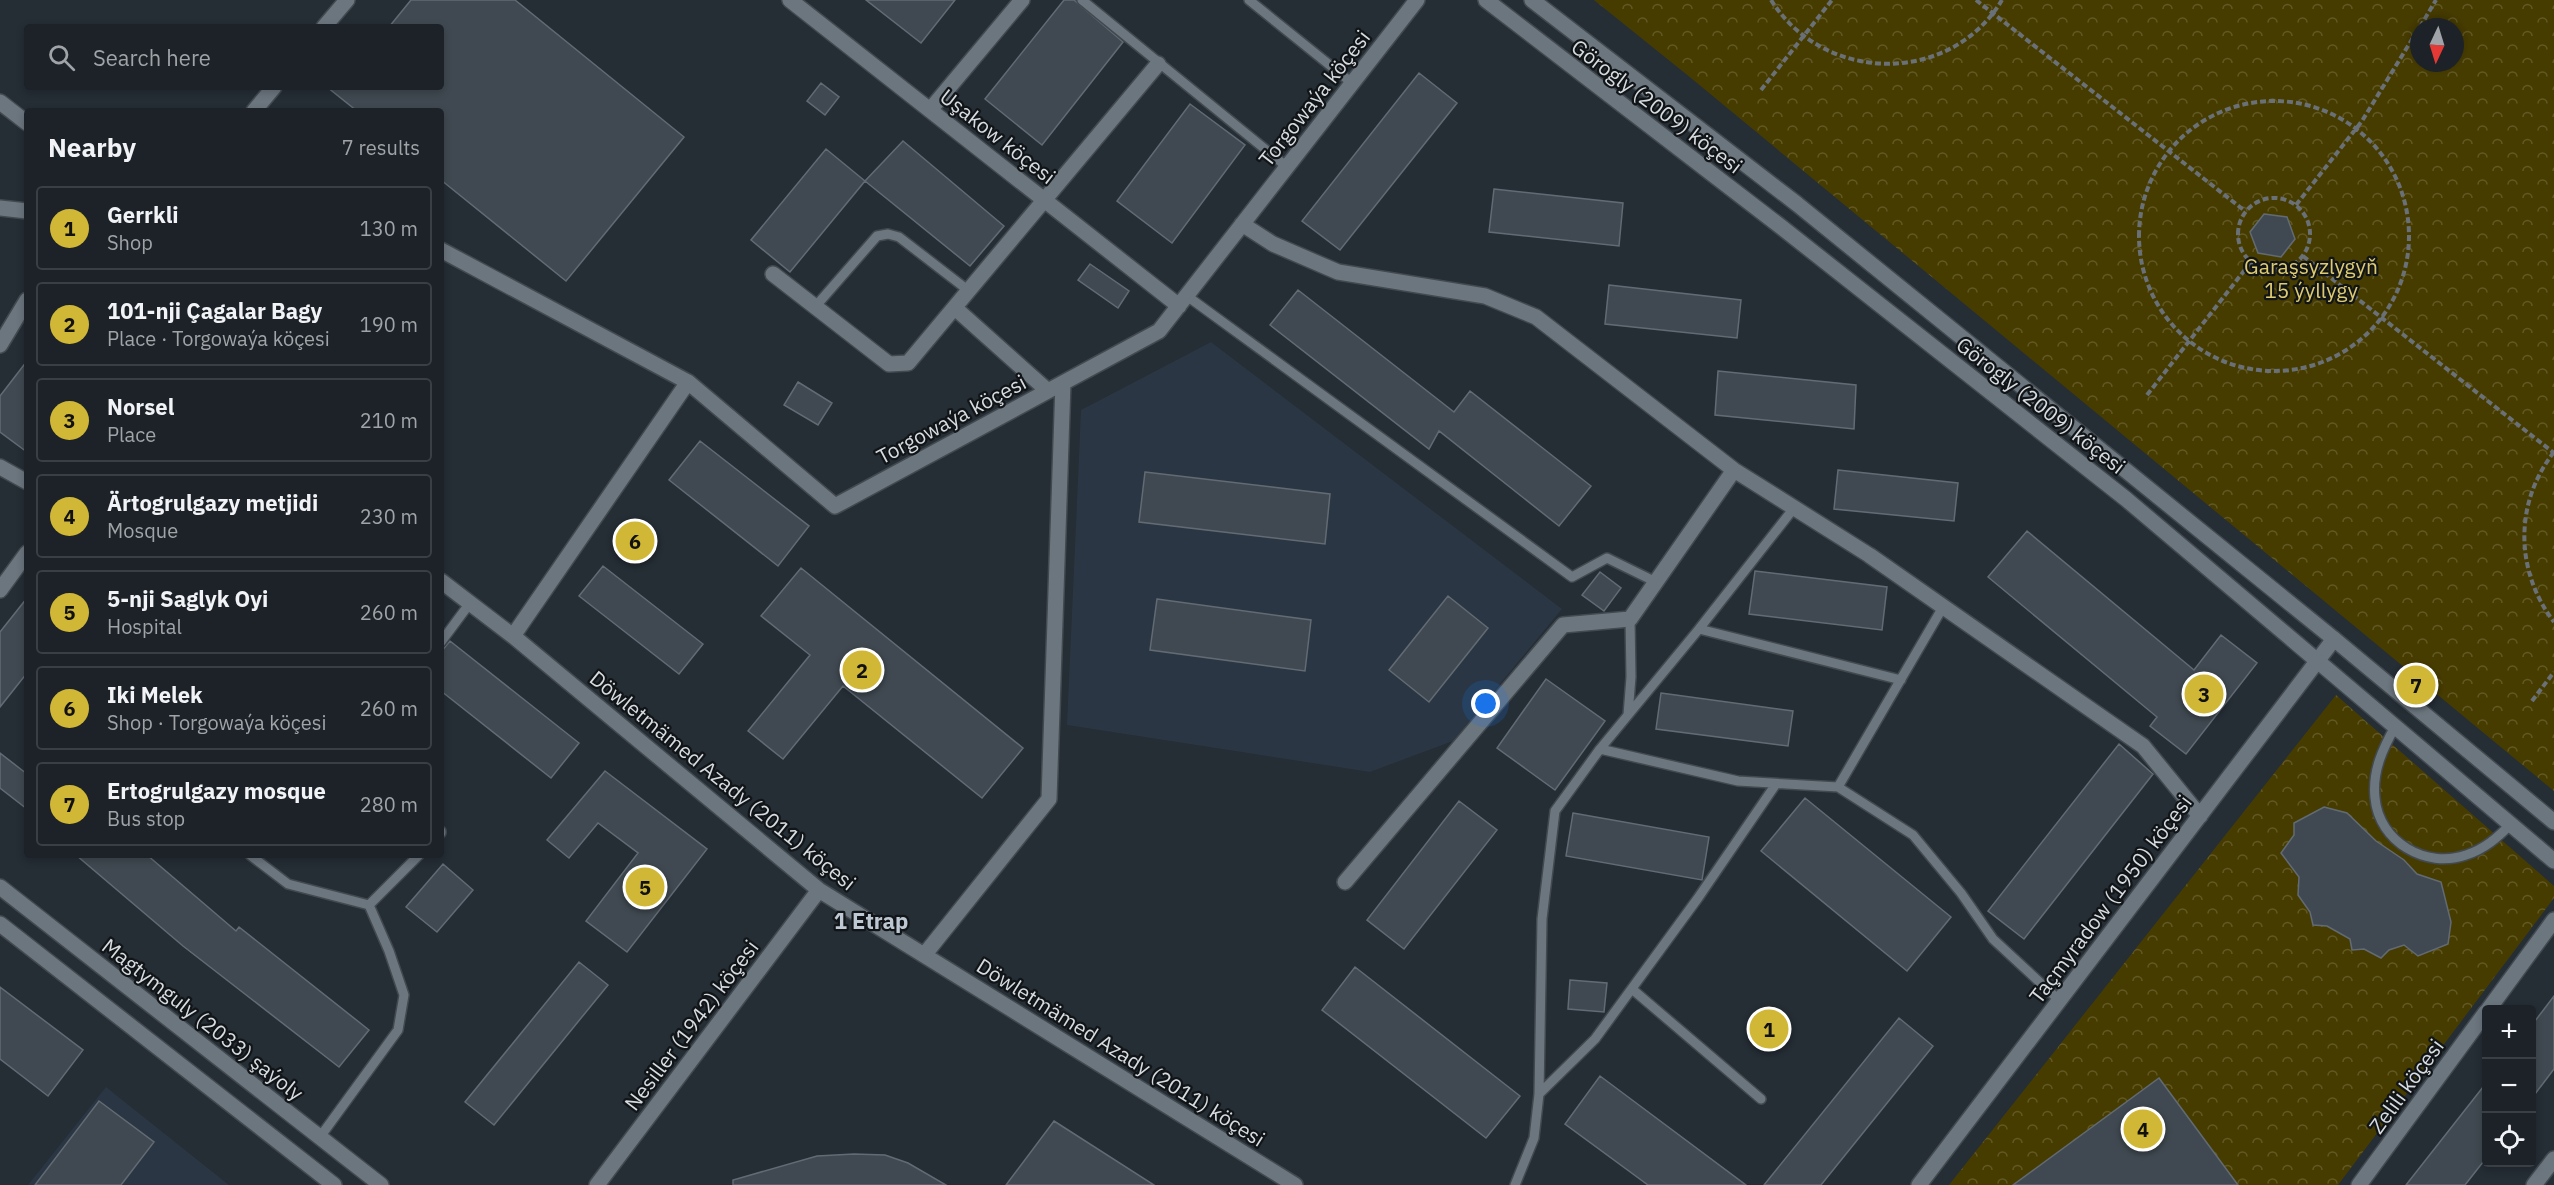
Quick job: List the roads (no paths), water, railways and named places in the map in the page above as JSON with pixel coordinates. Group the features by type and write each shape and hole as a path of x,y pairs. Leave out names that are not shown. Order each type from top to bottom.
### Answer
{"street":[{"path":"327,24 347,0"},
{"path":"930,110 1022,0"},
{"name":"Torgowaýa köçesi","path":"688,382 835,506 1159,331 1417,0"},
{"name":"Görogly (2009) köçesi","path":"1486,0 1780,226 2107,484 2396,725 2554,861"},
{"name":"Görogly (2009) köçesi","path":"1532,0 1797,204 2334,639 2554,822"},
{"name":"Uşakow köçesi","path":"795,1 1046,201 1183,301"},
{"path":"773,274 889,364 899,366 908,363 1046,201 1158,64"},
{"path":"256,108 272,90"},
{"path":"0,102 24,121"},
{"path":"0,208 24,211"},
{"path":"1242,224 1273,244 1338,273 1485,296 1536,317 1734,470 1943,607 2144,746 2200,816"},
{"path":"444,252 688,382 513,636"},
{"path":"0,345 24,305"},
{"path":"955,308 1048,391"},
{"path":"925,954 1049,799 1063,383"},
{"path":"0,467 24,480"},
{"path":"1345,882 1563,625 1630,619 1734,470"},
{"path":"0,590 24,560"},
{"name":"Döwletmämed Azady (2011) köçesi","path":"444,583 513,636 819,890 1295,1185"},
{"name":"Taçmyradow (1950) köçesi","path":"1919,1185 2334,639"},
{"name":"Magtymguly (2033) şaýoly","path":"0,887 381,1185"},
{"name":"Nesiller (1942) köçesi","path":"597,1185 819,890"},
{"name":"Zelili köçesi","path":"2491,1005 2554,920"},
{"path":"0,924 334,1185"},
{"name":"Zelili köçesi","path":"2364,1183 2482,1018"},
{"path":"2534,1185 2554,1159"}],"lane":[{"path":"1082,0 1158,64 1287,166"},
{"path":"1249,0 1352,83"},
{"path":"815,307 877,236 888,234 899,237 969,291"},
{"path":"1183,301 1572,577 1607,558 1656,582"},
{"path":"1515,1185 1534,1138 1539,1095 1542,920 1555,811 1600,749 1699,629 1794,508"},
{"path":"444,638 470,603"},
{"path":"1838,787 1943,607"},
{"path":"1628,715 1631,677 1630,619"},
{"path":"1699,629 1901,680"},
{"path":"2396,725 2377,763 2374,799 2388,832 2401,845 2418,854 2451,859 2480,849 2511,824"},
{"path":"1600,749 1738,782 1838,787 1913,835 1961,894 1993,939 2059,1000"},
{"path":"1539,1095 1595,1039 1776,784"},
{"path":"254,858 288,884 369,905"},
{"path":"369,905 416,858"},
{"path":"320,1137 399,1030 404,995 390,951 369,905"},
{"path":"1632,988 1761,1099"}],"place":[{"name":"Iki Melek","path":"635,541"},
{"name":"101-nji Çagalar Bagy","path":"862,670"},
{"name":"Ertogrulgazy mosque","path":"2416,685"},
{"name":"Norsel","path":"2204,694"},
{"name":"5-nji Saglyk Oyi","path":"645,887"},
{"name":"Gerrkli","path":"1769,1029"},
{"name":"Ärtogrulgazy metjidi","path":"2143,1129"}],"district":[{"name":"1 Etrap","path":"871,920"}],"park label":[{"name":"Garaşsyzlygyň 15 ýyllygy","path":"2311,278"}]}
